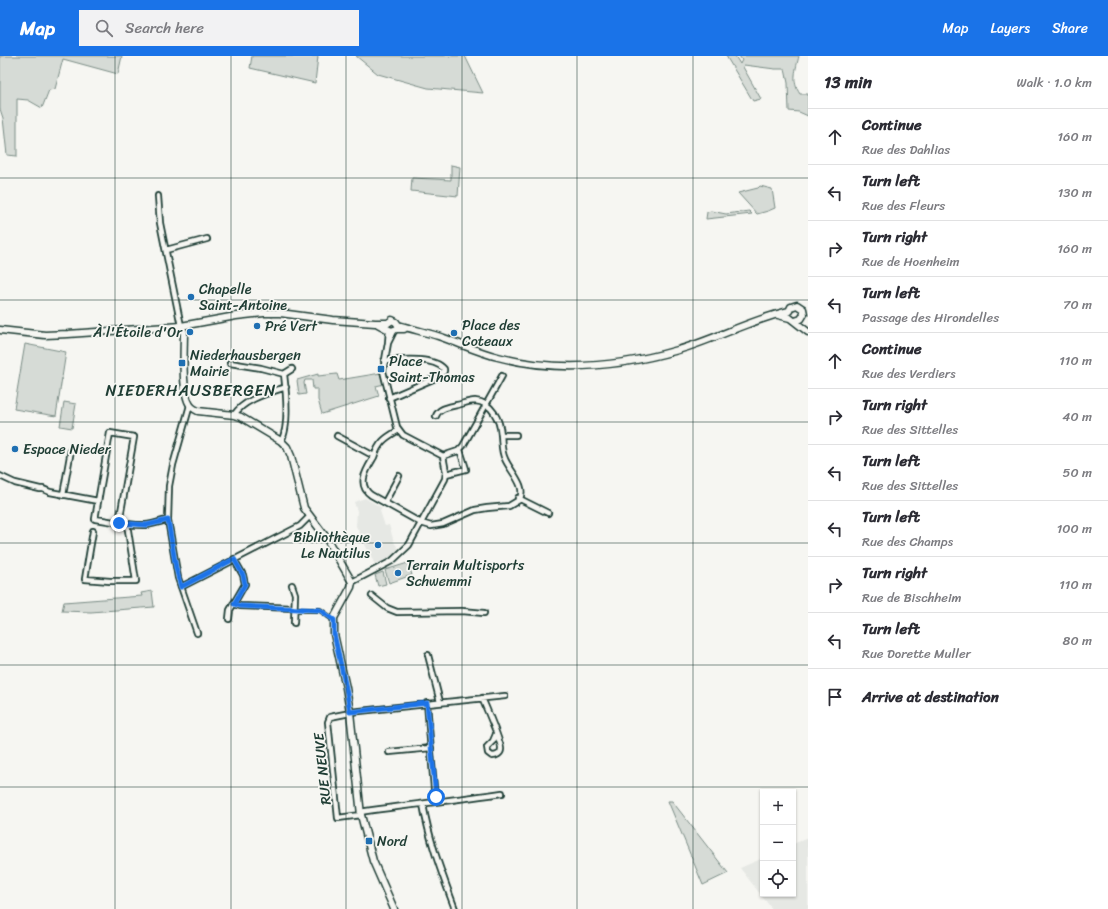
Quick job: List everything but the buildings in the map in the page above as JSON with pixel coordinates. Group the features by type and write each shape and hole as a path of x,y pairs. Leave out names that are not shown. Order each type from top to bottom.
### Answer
{"street":[{"path":"158,196 160,223 181,326 184,332 186,393 190,405 193,409 198,411 234,415 244,419 286,445 290,452 305,510 326,536 352,582 351,587 334,620 334,634 350,712 360,813 376,868 394,909"},
{"path":"166,250 207,239"},
{"path":"0,330 45,335 68,334 181,326 236,316 280,313 334,320 375,323 414,330 439,336 490,355 510,360 548,366 588,366 632,361 666,353 705,341 772,315 789,311 793,306 797,305 801,307 808,305"},
{"path":"801,307 805,314 808,332"},
{"path":"789,311 793,319 808,332"},
{"path":"772,315 799,320 805,314"},
{"path":"392,327 383,372 399,430 403,435 443,456 460,450 502,376"},
{"path":"384,361 418,359 443,367 444,371 440,376 390,398"},
{"path":"230,362 284,374 292,369"},
{"path":"281,441 285,433 287,399 284,374"},
{"path":"234,415 238,409 246,403 286,387"},
{"path":"399,430 382,442 363,477 364,485 369,493 431,526 441,525 475,510 506,506 515,503 519,498 521,491 502,451 500,424 492,410 486,405 477,401 470,401 442,409 436,416"},
{"path":"190,405 173,465 169,486 168,520 176,568 197,633"},
{"path":"119,523 134,437 110,433 95,519 119,523 127,524 147,525 168,520"},
{"path":"501,435 516,435"},
{"path":"337,436 374,456"},
{"path":"63,495 71,450"},
{"path":"446,474 466,469 460,450"},
{"path":"352,582 386,565 399,556 409,545 445,479 446,474 443,456"},
{"path":"0,476 14,483 63,495 98,501"},
{"path":"385,502 399,476"},
{"path":"519,498 548,513"},
{"path":"181,587 300,526 310,516"},
{"path":"93,531 85,579 136,581 127,524"},
{"path":"229,619 230,610 245,584 243,575 234,559"},
{"path":"292,585 295,594 294,623"},
{"path":"372,596 387,608 397,612 447,611 484,613"},
{"path":"234,604 240,606 320,610 334,620"},
{"path":"428,655 440,702"},
{"path":"350,712 505,696"},
{"path":"482,698 501,746 501,751 497,755 492,756 488,753 487,747 493,741 496,734"},
{"path":"427,703 435,801"},
{"name":"RUE NEUVE","path":"350,712 330,716 328,722 338,818 360,813"},
{"path":"389,752 431,748"},
{"path":"360,813 435,801 502,793"},
{"path":"422,804 436,857 455,909"}],"shaded area":[{"path":"0,56 122,56 118,74 63,59 55,89 49,90 42,108 28,100 17,99 17,156 7,155 3,118 0,109"},
{"path":"252,56 318,56 315,83 250,68"},
{"path":"356,56 465,56 483,93 428,88 378,74"},
{"path":"726,56 735,56 740,64 742,60 739,56 799,56 795,80 800,94 808,94 808,116 799,112 789,111 788,83 785,69 744,65 743,67 761,99 753,101"},
{"path":"451,165 460,167 458,196 411,191 412,178 451,180"},
{"path":"760,186 772,189 775,208 757,214 738,193 758,188"},
{"path":"711,211 726,214 749,211 752,214 706,219 707,212"},
{"path":"25,344 66,352 56,416 14,409"},
{"path":"381,373 384,384 376,386 379,396 322,414 318,400 318,389 313,389 312,380 305,380 304,383 306,394 299,395 297,380 318,374 318,376 337,374 339,380"},
{"path":"64,402 76,404 72,428 60,426"},
{"path":"365,498 382,508 380,511 385,526 389,525 394,542 400,551 389,560 376,567 356,526 357,511 354,502"},
{"name":"Terrain Multisports Schwemmi","path":"408,563 412,575 389,583 385,570"},
{"path":"383,572 386,584 378,586 375,575"},
{"path":"152,591 154,607 91,612 62,611 64,602 142,596 141,593"},
{"path":"668,801 672,801 728,873 703,885"},
{"path":"808,838 808,909 772,909 763,897 796,897 796,843"},
{"path":"760,859 760,894 740,868"}],"place":[{"name":"Chapelle Saint-Antoine","path":"191,297"},
{"name":"Pré Vert","path":"257,326"},
{"name":"À l'Étoile d'Or","path":"190,332"},
{"name":"Place des Coteaux","path":"454,333"},
{"name":"Niederhausbergen Mairie","path":"182,363"},
{"name":"Place Saint-Thomas","path":"381,369"},
{"name":"Espace Nieder","path":"15,449"},
{"name":"Bibliothèque Le Nautilus","path":"378,545"},
{"name":"Terrain Multisports Schwemmi","path":"398,573"},
{"name":"Nord","path":"369,841"}],"district":[{"name":"NIEDERHAUSBERGEN","path":"191,390"}],"route":[{"path":"119,523 147,525 168,520 176,568 181,587 234,559 243,575 245,584 234,604 240,606 295,608 295,610 320,610 334,620 334,634 350,712 427,703 436,797"}]}
